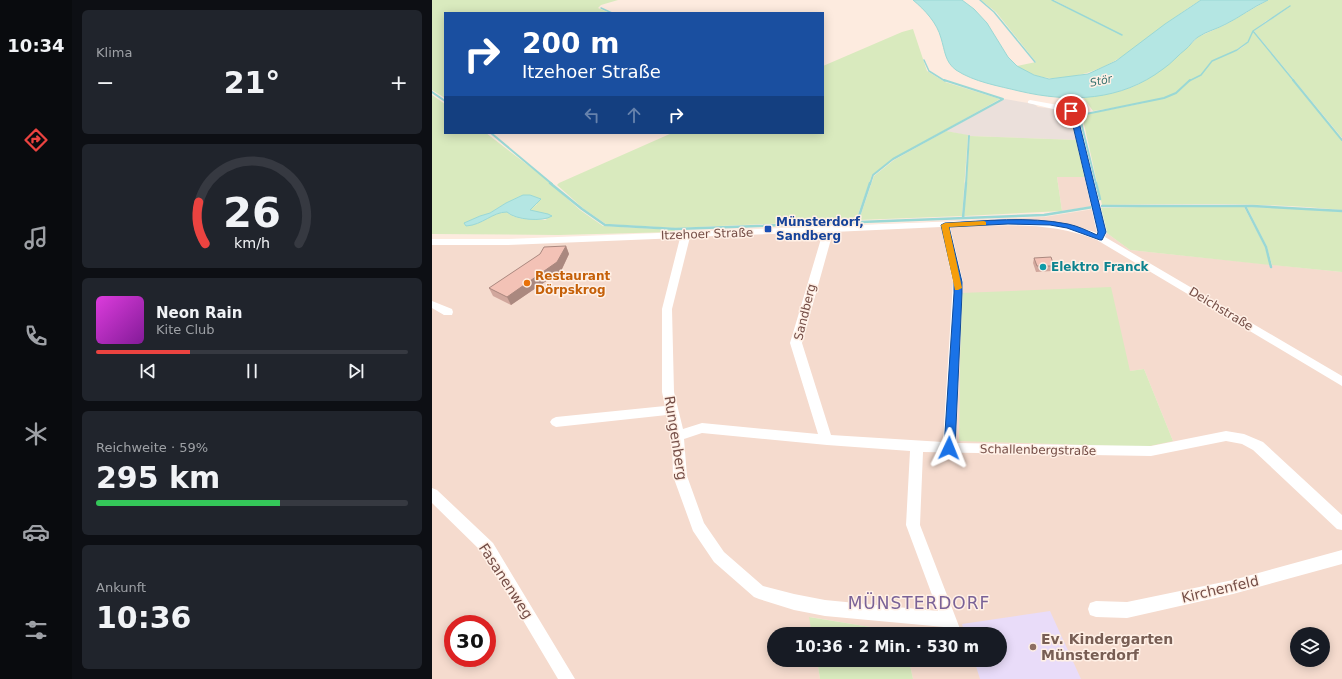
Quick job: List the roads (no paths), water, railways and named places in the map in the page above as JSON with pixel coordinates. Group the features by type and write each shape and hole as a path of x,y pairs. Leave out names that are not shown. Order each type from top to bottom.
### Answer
{"street":[{"path":"1030,102 1069,110 1074,114 1102,232 1100,238"},
{"name":"Itzehoer Straße","path":"432,242 507,242 1008,222 1050,223 1068,226 1100,238"},
{"path":"945,225 958,282 949,448"},
{"name":"Sandberg","path":"827,440 796,343 829,229"},
{"name":"Rungenberg","path":"686,234 667,309 668,392 678,436 680,476 698,526 719,557 759,592 794,602 825,608 949,620"},
{"name":"Deichstraße","path":"1100,238 1342,382"},
{"path":"432,304 448,312"},
{"path":"556,422 672,410"},
{"name":"Schallenbergstraße","path":"678,436 702,428 827,440 949,448 1151,451 1226,436 1244,440 1258,446 1342,524"},
{"path":"917,446 913,525 952,627"},
{"name":"Fasanenweg","path":"432,494 488,548 567,679"},
{"name":"Kirchenfeld","path":"1096,609 1127,610 1233,587 1342,557"}],"water":[{"name":"Stör","path":"913,0 962,0 974,9 987,23 1008,57 1017,66 1034,75 1049,79 1088,74 1116,61 1165,24 1201,0 1268,0 1226,24 1198,37 1169,64 1147,80 1130,88 1112,93 1076,98 1038,95 1019,91 979,81 956,70 947,60 939,32 934,22"},
{"path":"523,195 530,195 541,199 530,210 552,216 542,219 529,219 516,217 507,212 497,214 472,225 466,226 464,223 490,213"}],"waterway":[{"path":"980,0 994,12 1035,62"},
{"path":"1052,0 1122,35"},
{"path":"1253,31 1290,6"},
{"path":"601,8 610,12"},
{"path":"1189,81 1201,75 1212,61 1237,50 1248,42 1253,31"},
{"path":"1253,31 1294,81"},
{"path":"924,60 929,71 945,81"},
{"path":"870,184 873,175 893,159 1003,99 944,80"},
{"path":"1096,184 1081,122 1081,115 1164,98 1176,93 1190,80"},
{"path":"1293,80 1342,140"},
{"path":"432,92 444,100"},
{"path":"492,134 552,184"},
{"path":"966,184 969,136"},
{"path":"550,183 582,209 605,225 676,229 1044,215 1093,207"},
{"path":"857,222 870,183"},
{"path":"963,218 966,183"},
{"path":"1096,183 1100,199"},
{"path":"1102,206 1245,206"},
{"path":"1245,206 1342,211"},
{"path":"1245,206 1266,247 1271,267"}],"place":[{"name":"Münsterdorf, Sandberg","path":"768,229"},
{"name":"Elektro Franck","path":"1043,267"},
{"name":"Restaurant Dörpskrog","path":"527,283"},
{"name":"Ev. Kindergarten Münsterdorf","path":"1033,647"}],"district":[{"name":"MÜNSTERDORF","path":"919,603"}]}
